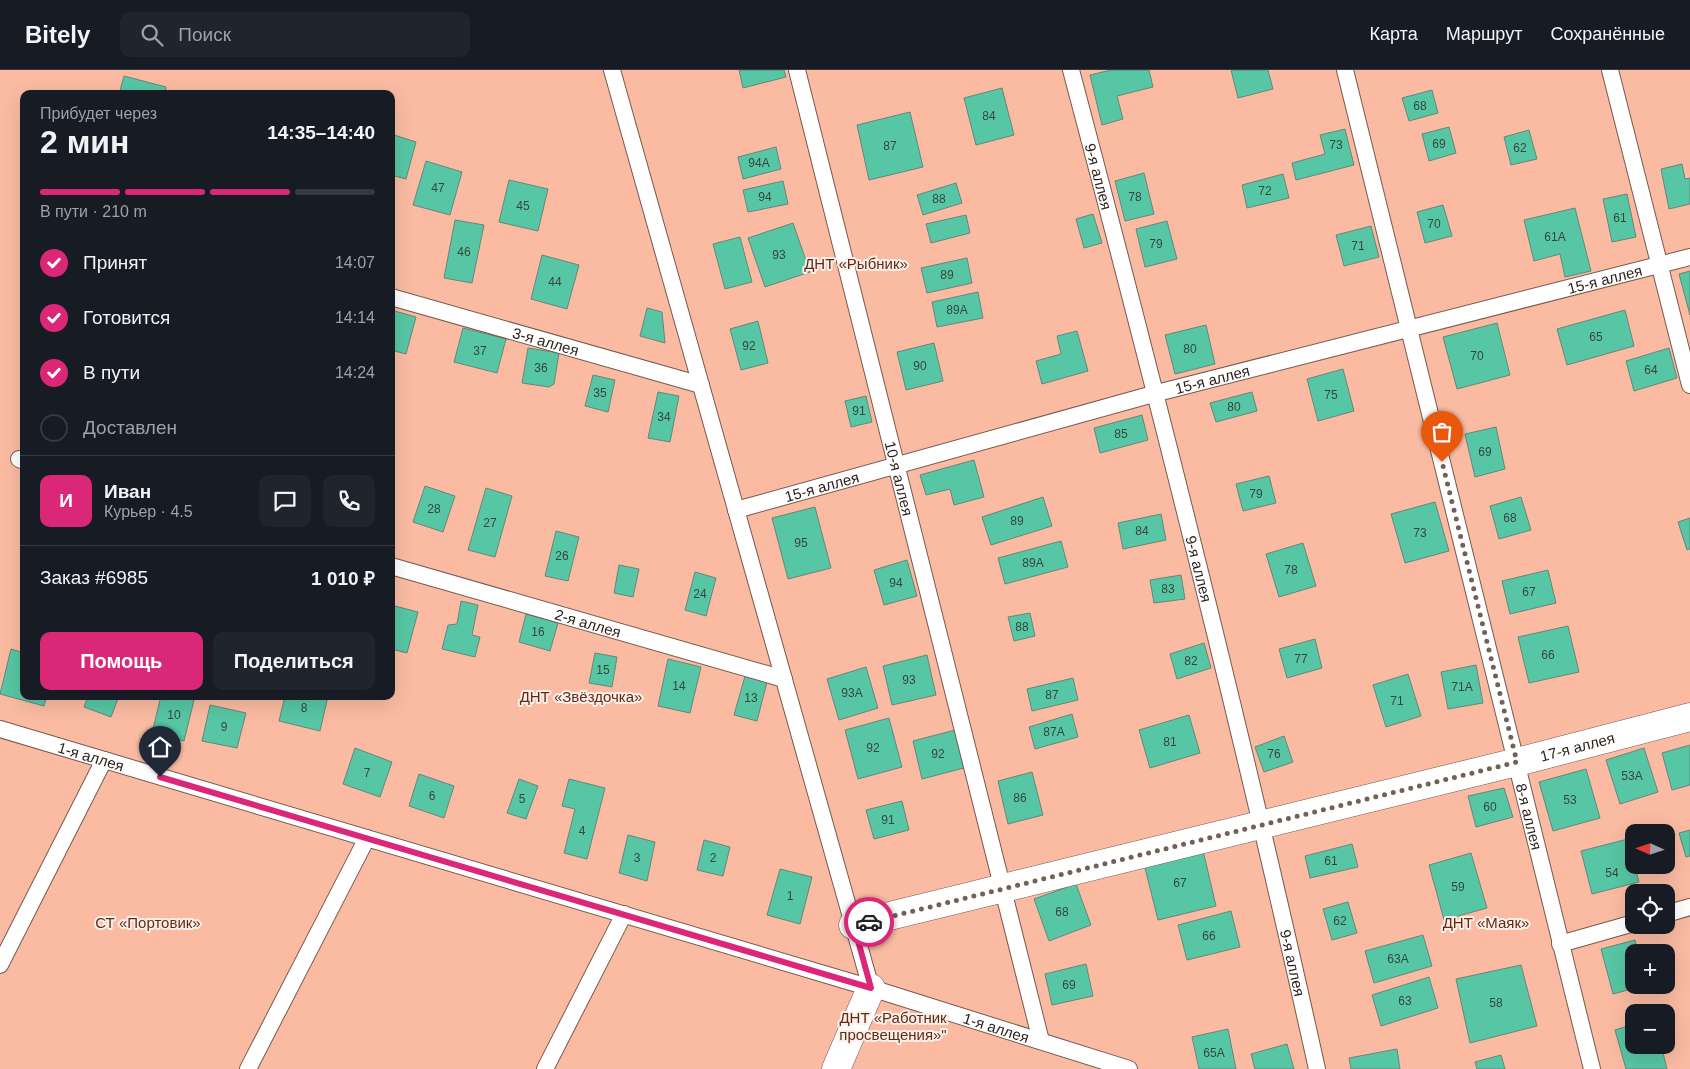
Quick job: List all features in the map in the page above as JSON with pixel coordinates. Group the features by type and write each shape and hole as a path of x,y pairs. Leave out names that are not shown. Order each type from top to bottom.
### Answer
{"street":[{"name":"17-я аллея","path":"854,926 1517,762 1690,717"},
{"path":"836,1069 871,988"}],"lane":[{"path":"612,70 871,988"},
{"name":"10-я аллея","path":"797,70 1041,1041"},
{"name":"9-я аллея","path":"1071,70 1157,393 1262,824 1317,1069"},
{"name":"8-я аллея","path":"1345,70 1592,1069"},
{"path":"1610,70 1690,385"},
{"name":"15-я аллея","path":"736,510 1157,393 1410,330 1690,257"},
{"name":"3-я аллея","path":"395,298 701,385"},
{"name":"2-я аллея","path":"395,567 784,679"},
{"name":"1-я аллея","path":"0,729 871,988 1129,1069"},
{"path":"0,965 104,760"},
{"path":"248,1069 366,838"},
{"path":"1675,911 1690,907"},
{"path":"545,1069 624,914"},
{"path":"1560,944 1625,926"}],"green space":[{"path":"0,70 1690,70 1690,1069 0,1069"}],"building":[{"path":"739,70 784,70 786,77 743,88"},
{"path":"1111,70 1149,70 1153,87 1117,96 1123,119 1102,125 1090,75"},
{"path":"1231,70 1268,70 1273,89 1238,98"},
{"path":"124,76 166,87 166,90 120,90"},
{"path":"1002,88 1014,135 976,145 964,98"},
{"path":"1432,90 1438,113 1409,121 1402,98"},
{"path":"910,112 923,167 869,180 857,125"},
{"path":"1449,127 1456,153 1429,161 1422,134"},
{"path":"1345,129 1354,165 1296,180 1292,163 1325,154 1320,135"},
{"path":"1529,130 1537,159 1511,165 1504,137"},
{"path":"395,135 416,142 406,179 395,176"},
{"path":"776,147 781,169 743,179 738,157"},
{"path":"426,161 462,172 450,215 413,205"},
{"path":"1682,164 1685,179 1690,178 1690,204 1669,209 1661,169"},
{"path":"1144,173 1154,214 1125,221 1115,181"},
{"path":"1283,174 1289,198 1247,208 1242,185"},
{"path":"509,180 548,189 538,231 499,222"},
{"path":"783,181 788,204 748,212 743,190"},
{"path":"956,183 962,203 923,215 917,195"},
{"path":"1627,194 1636,237 1612,242 1603,199"},
{"path":"1443,205 1452,236 1425,243 1417,212"},
{"path":"1575,208 1591,271 1565,277 1560,254 1534,261 1524,220"},
{"path":"1093,214 1102,243 1084,248 1076,219"},
{"path":"966,215 970,233 931,243 926,224"},
{"path":"455,220 484,225 472,283 444,278"},
{"path":"1167,221 1177,259 1145,267 1136,229"},
{"path":"793,223 810,272 765,287 748,238"},
{"path":"1371,226 1379,257 1344,266 1336,235"},
{"path":"740,237 752,282 725,289 713,244"},
{"path":"542,255 579,265 567,309 531,299"},
{"path":"967,258 972,283 927,293 921,268"},
{"path":"1690,271 1690,315 1679,274"},
{"path":"978,292 983,318 937,327 932,302"},
{"path":"647,308 662,312 665,343 640,336"},
{"path":"1625,310 1634,346 1567,365 1557,329"},
{"path":"395,311 416,317 406,354 395,351"},
{"path":"758,321 768,363 741,370 730,329"},
{"path":"1497,323 1510,375 1457,389 1443,337"},
{"path":"1206,325 1215,364 1175,374 1165,335"},
{"path":"463,328 506,339 497,373 454,362"},
{"path":"1077,331 1088,371 1042,384 1036,361 1061,354 1057,336"},
{"path":"934,343 943,381 906,390 897,352"},
{"path":"528,348 559,353 554,384 549,387 522,383"},
{"path":"1669,348 1677,378 1634,391 1626,361"},
{"path":"1343,369 1354,411 1318,421 1307,379"},
{"path":"593,375 615,380 608,412 585,406"},
{"path":"658,392 679,396 670,442 648,438"},
{"path":"1252,392 1257,411 1216,422 1210,403"},
{"path":"866,396 872,422 851,427 845,401"},
{"path":"1142,415 1148,440 1100,453 1094,428"},
{"path":"1496,427 1505,469 1475,477 1465,434"},
{"path":"974,460 984,497 954,505 950,489 926,495 920,475"},
{"path":"1269,476 1276,503 1243,511 1236,484"},
{"path":"425,486 455,496 443,532 413,522"},
{"path":"486,488 512,496 495,557 468,550"},
{"path":"1043,497 1052,526 991,545 982,517"},
{"path":"1521,497 1531,530 1499,539 1490,506"},
{"path":"1435,502 1449,551 1405,563 1391,514"},
{"path":"815,507 831,568 788,579 772,518"},
{"path":"1161,514 1166,540 1123,549 1118,523"},
{"path":"1690,518 1690,549 1687,550 1678,522"},
{"path":"556,531 579,537 568,581 545,576"},
{"path":"1061,541 1068,567 1005,584 998,558"},
{"path":"1303,543 1316,586 1279,597 1266,554"},
{"path":"907,560 917,596 884,605 874,570"},
{"path":"619,565 639,569 633,597 614,593"},
{"path":"1548,570 1556,603 1510,614 1502,581"},
{"path":"695,572 716,578 706,616 685,610"},
{"path":"1181,575 1185,599 1154,603 1150,580"},
{"path":"461,601 478,605 472,635 480,637 475,657 442,649 448,625 457,624"},
{"path":"395,606 418,612 407,653 395,650"},
{"path":"1030,613 1035,636 1014,641 1008,617"},
{"path":"526,614 558,623 550,651 519,642"},
{"path":"1568,626 1579,672 1529,683 1518,637"},
{"path":"1315,639 1322,668 1287,678 1279,649"},
{"path":"1204,643 1211,668 1177,679 1170,654"},
{"path":"11,649 20,652 20,699 0,694"},
{"path":"595,653 617,657 612,687 589,683"},
{"path":"927,655 936,695 892,705 883,666"},
{"path":"668,659 701,667 690,713 658,706"},
{"path":"1476,665 1483,703 1448,709 1441,672"},
{"path":"866,667 878,708 839,720 827,679"},
{"path":"1408,674 1421,716 1386,727 1373,685"},
{"path":"745,676 767,682 757,721 734,715"},
{"path":"1073,678 1078,700 1032,711 1027,689"},
{"path":"22,700 46,700 44,706"},
{"path":"87,700 117,700 111,717 84,707"},
{"path":"160,700 194,700 184,741 152,733"},
{"path":"284,700 327,700 320,731 279,721"},
{"path":"210,705 246,713 237,748 202,741"},
{"path":"1072,714 1078,737 1035,749 1029,727"},
{"path":"1189,715 1200,753 1150,768 1139,730"},
{"path":"889,718 902,767 858,779 845,730"},
{"path":"955,730 964,768 922,779 913,741"},
{"path":"1284,736 1293,762 1264,772 1255,747"},
{"path":"1690,745 1690,785 1672,790 1662,753"},
{"path":"355,748 392,762 380,797 343,784"},
{"path":"1644,748 1658,792 1620,804 1606,760"},
{"path":"1586,769 1600,818 1553,831 1539,782"},
{"path":"1032,772 1043,815 1008,824 998,781"},
{"path":"419,774 454,786 444,818 409,806"},
{"path":"519,779 538,786 526,819 507,813"},
{"path":"569,779 605,788 587,859 564,853 575,809 562,806"},
{"path":"1504,788 1513,817 1476,827 1468,796"},
{"path":"902,801 909,830 874,839 866,810"},
{"path":"1690,830 1690,856 1686,857 1679,833"},
{"path":"628,835 655,842 647,881 619,873"},
{"path":"704,840 730,847 723,876 697,870"},
{"path":"1625,840 1625,874 1637,874 1639,882 1625,884 1625,886 1592,894 1581,851"},
{"path":"1352,844 1358,867 1310,878 1305,856"},
{"path":"1202,846 1216,906 1158,920 1143,860"},
{"path":"1471,853 1487,908 1444,920 1429,865"},
{"path":"780,869 812,877 800,924 767,915"},
{"path":"1076,884 1091,925 1049,941 1034,899"},
{"path":"1348,902 1357,933 1332,940 1323,909"},
{"path":"1231,911 1240,947 1187,960 1178,925"},
{"path":"1423,935 1432,966 1374,983 1365,951"},
{"path":"1635,940 1636,944 1625,944 1625,991 1613,994 1601,949"},
{"path":"1086,964 1093,996 1052,1005 1045,974"},
{"path":"1521,965 1537,1026 1470,1043 1456,979"},
{"path":"1429,977 1438,1008 1381,1026 1372,995"},
{"path":"1625,1027 1625,1054 1663,1054 1667,1069 1626,1069 1615,1030"},
{"path":"1228,1029 1236,1069 1199,1069 1192,1037"},
{"path":"1287,1044 1294,1069 1255,1069 1251,1054"},
{"path":"1397,1049 1400,1069 1351,1069 1349,1058"},
{"path":"1501,1055 1505,1069 1477,1069 1475,1062"}],"way so far":[{"path":"869,922 1517,762 1442,462"}],"route":[{"path":"160,777 871,988 854,926 869,922"}],"park label":[{"name":"ДНТ «Рыбник»","path":"856,263"},
{"name":"ДНТ «Звёздочка»","path":"581,696"},
{"name":"СТ «Портовик»","path":"148,922"},
{"name":"ДНТ «Маяк»","path":"1486,922"},
{"name":"ДНТ «Работник просвещения»\"","path":"893,1026"}]}
